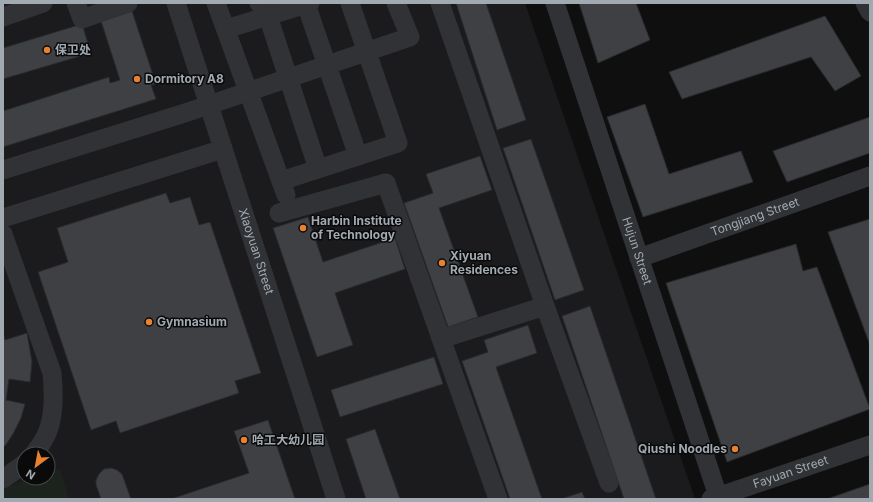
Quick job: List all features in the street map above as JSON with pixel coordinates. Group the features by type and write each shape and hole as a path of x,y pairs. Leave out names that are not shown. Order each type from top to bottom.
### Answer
{"street":[{"path":"3,16 43,3"},
{"path":"76,3 82,19 128,3"},
{"path":"216,3 283,188 318,169 398,144 350,3"},
{"path":"3,170 410,38 396,3"},
{"path":"440,3 545,306 609,483"},
{"name":"Hujun Street","path":"554,3 639,258 716,498"},
{"path":"865,3 870,12"},
{"name":"Xiaoyuan Street","path":"179,4 223,149 336,499"},
{"path":"226,29 263,10 308,4 326,65 358,156"},
{"path":"263,10 288,78 318,169"},
{"path":"3,218 223,149"},
{"name":"Tongjiang Street","path":"639,258 870,176"},
{"path":"279,214 386,183 498,499"},
{"path":"3,234 52,373 54,397 51,419 44,440 40,446"},
{"path":"442,340 545,306"},
{"name":"Fayuan Street","path":"716,498 870,445"},
{"path":"3,479 16,470"}],"shaded area":[{"name":"Harbin Institute of Technology","path":"3,3 525,3 695,499 3,499"},
{"path":"60,469 69,499 3,499 3,488 16,484 16,486 56,486 56,470"}],"building":[{"path":"456,3 486,3 526,120 497,130"},
{"path":"579,3 636,3 650,40 598,63"},
{"name":"Dormitory A8","path":"132,11 156,84 151,85 156,99 3,147 3,111 109,77 110,83 120,80 101,21"},
{"path":"825,16 861,76 835,91 811,57 682,99 669,72"},
{"name":"保卫处","path":"82,24 91,53 3,79 3,48"},
{"path":"645,104 669,174 741,151 753,182 643,217 607,117"},
{"path":"870,117 870,153 787,182 773,151"},
{"path":"531,139 584,290 555,300 503,148"},
{"name":"Xiyuan Residences","path":"480,156 492,190 439,208 478,317 448,327 404,203 433,193 426,174"},
{"name":"Gymnasium","path":"166,193 170,203 190,197 199,225 210,222 261,373 235,381 239,393 120,433 116,421 91,430 38,272 68,262 57,228"},
{"path":"308,217 323,262 395,238 405,269 335,293 353,345 317,357 273,228"},
{"path":"870,219 870,345 828,232"},
{"path":"796,244 803,271 817,267 870,409 727,462 666,283"},
{"path":"590,306 656,499 624,499 562,316"},
{"path":"528,325 537,353 496,367 542,499 510,499 462,361 488,352 484,340"},
{"path":"3,332 5,340 27,333 32,362 30,382 9,379 6,400 25,404 21,418 5,446 3,445"},
{"path":"434,357 443,384 340,417 331,390"},
{"path":"268,420 295,499 171,499 249,473 234,431"},
{"path":"375,429 400,499 366,499 346,439"},
{"path":"111,468 122,474 131,499 101,499 96,485 96,480 104,469"},
{"path":"870,484 870,499 827,499"},
{"path":"582,492 585,499 561,499"}],"place":[{"name":"保卫处","path":"47,50"},
{"name":"Dormitory A8","path":"137,79"},
{"name":"Harbin Institute of Technology","path":"303,228"},
{"name":"Xiyuan Residences","path":"442,263"},
{"name":"Gymnasium","path":"149,322"},
{"name":"哈工大幼儿园","path":"244,440"},
{"name":"Qiushi Noodles","path":"735,449"}]}
